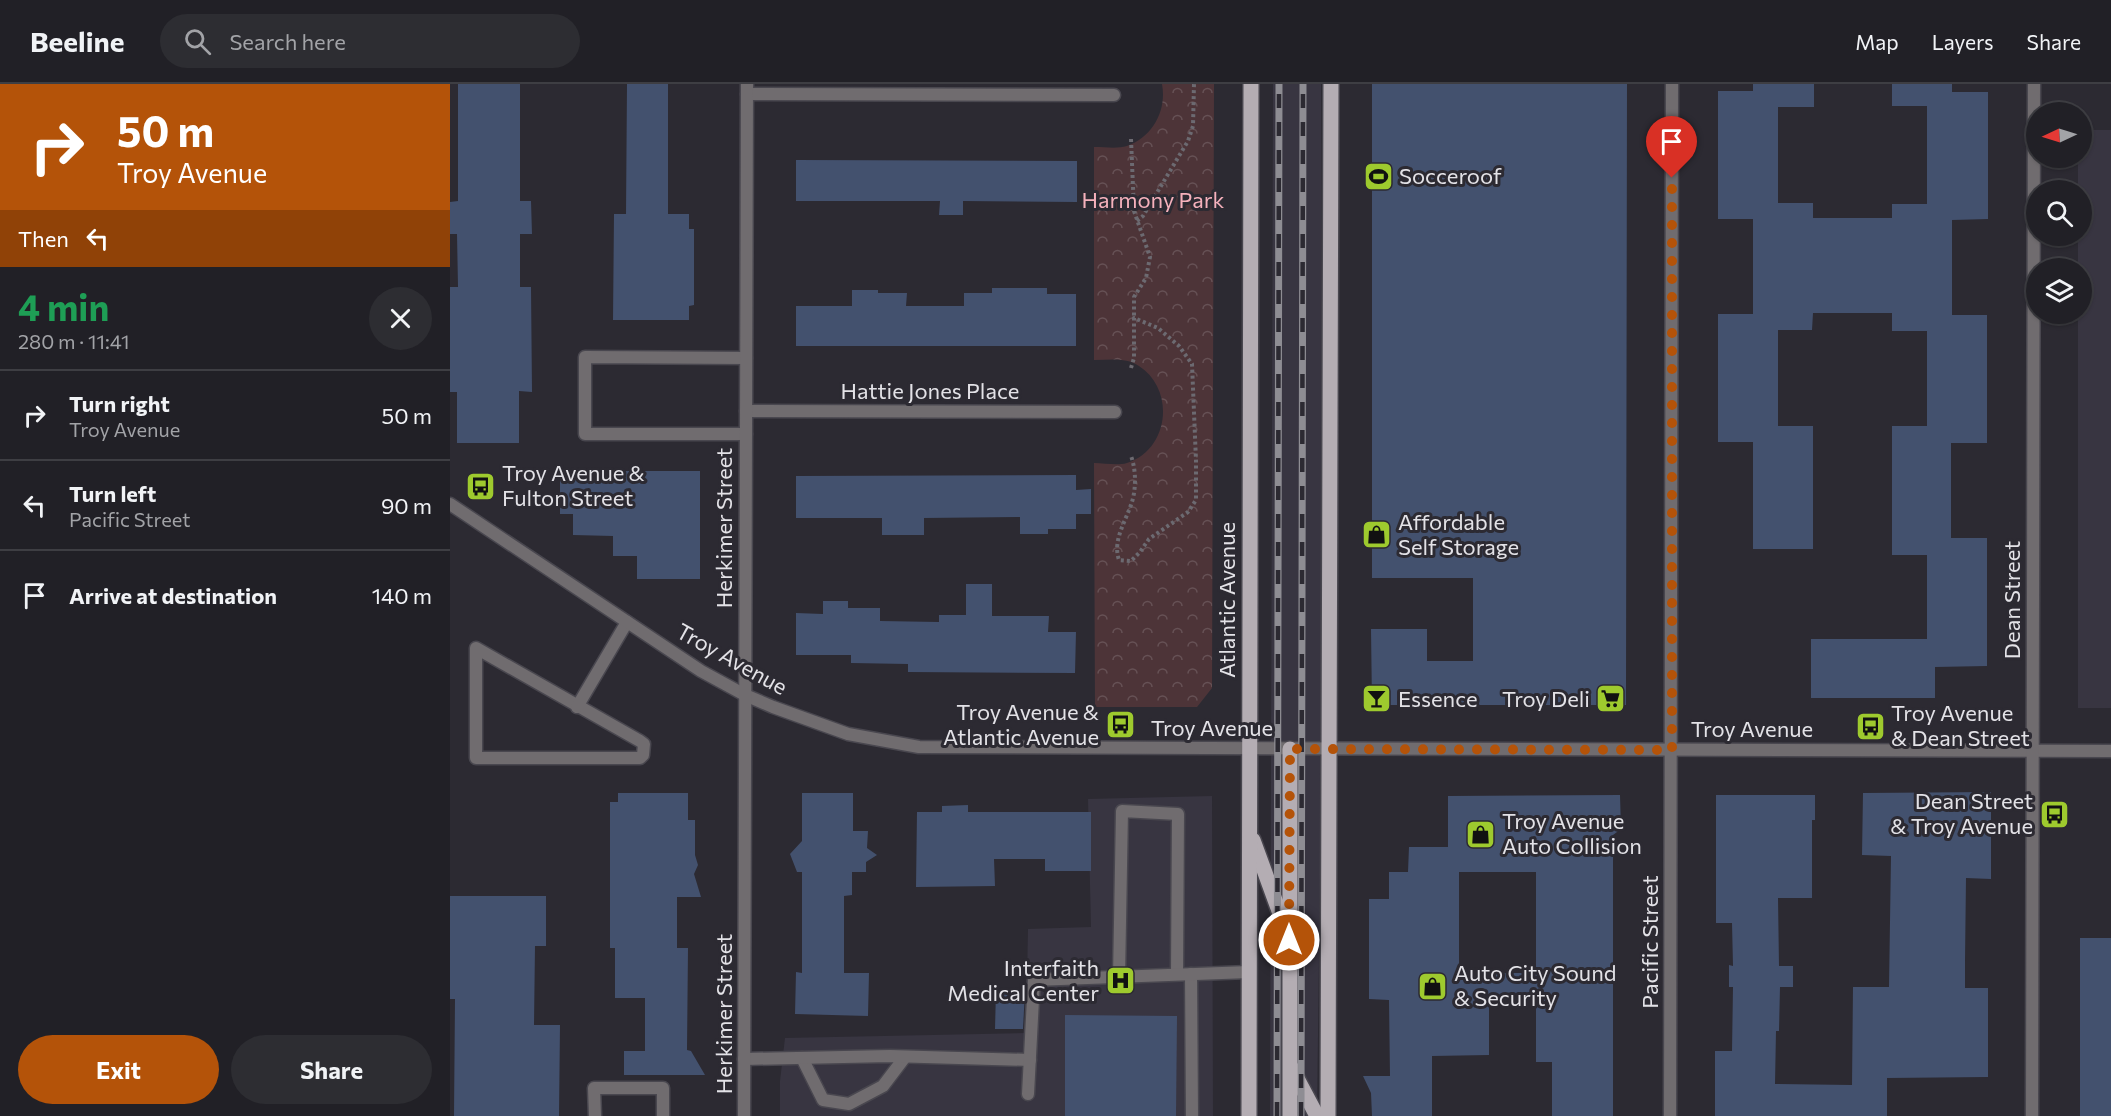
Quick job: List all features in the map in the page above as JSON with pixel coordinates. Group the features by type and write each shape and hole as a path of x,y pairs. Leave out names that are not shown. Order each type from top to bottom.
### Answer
{"main road":[{"name":"Atlantic Avenue","path":"1249,1116 1251,84"},
{"path":"1328,1116 1331,84"},
{"path":"1290,749 1290,1116"},
{"path":"1249,829 1289,940"},
{"path":"1290,1064 1317,1116"}],"street":[{"name":"Pacific Street","path":"1670,1116 1672,84"},
{"name":"Dean Street","path":"2032,1116 2034,84"},
{"path":"747,89 1114,95"},
{"name":"Herkimer Street","path":"744,1116 747,89"},
{"path":"746,358 585,357 585,434 746,434"},
{"name":"Hattie Jones Place","path":"746,411 1114,412"},
{"name":"Troy Avenue","path":"450,504 701,671 745,695 848,734 919,747 2111,751"},
{"path":"577,707 627,622"},
{"path":"476,648 526,678 577,707 640,741 644,744 643,755 640,758 476,758 476,648"},
{"path":"1119,976 1122,811 1178,814 1177,974"},
{"path":"1028,1094 1034,980 1249,972"},
{"path":"1191,974 1192,1116"},
{"path":"802,1058 823,1100 849,1104 883,1086 905,1057"},
{"path":"744,1059 905,1057 1030,1060"},
{"path":"595,1116 594,1088 663,1088 663,1116"}],"path":[{"path":"1137,221 1143,216 1188,141 1193,126 1194,84"},
{"path":"1131,139 1134,211 1150,257 1146,278 1134,297 1134,358 1131,368"},
{"path":"1131,456 1135,467 1135,492 1116,552 1119,560 1131,561 1149,538 1188,512 1196,500 1192,364 1179,346 1158,328 1134,318"}],"shaded area":[{"path":"1273,84 1321,84 1322,714 1317,1116 1270,1116"},
{"path":"2092,130 2111,130 2111,708 2078,708 2078,324 2092,324 2092,258 2078,258 2078,246 2092,246 2092,180 2078,180 2078,168 2092,168"},
{"name":"Interfaith Medical Center","path":"1212,796 1213,1116 780,1116 780,1081 785,1038 1026,1033 1028,929 1091,927 1088,799"}],"green space":[{"name":"Harmony Park","path":"1162,84 1214,84 1212,688 1197,707 1095,707 1094,463 1123,464 1141,456 1152,446 1159,433 1163,419 1163,404 1159,389 1151,377 1139,366 1123,360 1094,360 1094,147 1123,147 1144,136 1160,113"}],"building":[{"path":"458,84 520,84 520,201 531,201 532,234 520,234 520,287 531,287 532,392 519,391 519,443 457,443 457,392 450,392 450,287 458,287 457,234 450,234 450,202 458,201"},
{"path":"627,84 668,84 668,214 689,214 689,229 694,229 694,305 689,306 689,320 613,320 614,214 626,214"},
{"path":"1372,84 1627,84 1626,705 1372,705 1371,629 1427,629 1427,661 1473,661 1473,578 1372,578"},
{"path":"1753,84 1814,84 1814,107 1778,107 1778,203 1813,203 1813,218 1892,218 1892,204 1927,204 1927,106 1892,106 1892,84 1952,84 1952,92 1988,92 1988,219 1952,220 1952,315 1987,315 1987,443 1951,443 1951,538 1987,538 1987,666 1935,667 1935,698 1811,698 1811,639 1927,639 1927,555 1892,555 1892,426 1927,426 1927,331 1892,331 1892,313 1813,313 1812,330 1778,330 1778,426 1813,426 1813,549 1753,549 1753,442 1718,442 1718,314 1753,314 1753,219 1718,219 1718,91 1753,91"},
{"path":"796,160 1077,161 1077,202 963,201 963,215 939,215 940,201 796,201"},
{"path":"992,288 1047,288 1047,294 1076,294 1076,346 796,346 796,306 852,306 852,290 878,290 878,293 907,293 906,306 964,306 964,293 992,293"},
{"path":"560,471 700,471 700,579 637,579 637,556 613,556 613,536 573,535 573,514 560,514"},
{"path":"1076,475 1076,490 1091,489 1091,514 1076,514 1076,529 1048,529 1048,534 1020,534 1020,517 924,518 924,535 882,535 882,518 796,518 796,476"},
{"path":"966,584 992,584 992,616 1049,616 1048,632 1076,632 1075,673 908,672 908,664 851,663 851,655 796,655 796,613 823,614 823,601 848,601 848,608 880,608 880,621 939,622 939,615 966,615"},
{"path":"1991,792 1991,879 1966,878 1965,961 1965,988 1988,988 1988,1077 1887,1078 1887,1116 1715,1116 1715,1051 1732,1051 1733,987 1729,987 1729,965 1733,966 1732,923 1716,923 1716,795 1815,795 1815,820 1812,820 1812,898 1778,898 1779,966 1793,966 1793,987 1780,987 1775,1084 1852,1085 1853,987 1889,987 1891,856 1862,855 1863,793"},
{"path":"618,793 688,793 688,820 695,820 695,855 698,865 694,874 701,897 677,897 677,948 688,948 687,1050 691,1051 705,1075 624,1075 624,1051 645,1051 645,998 615,998 615,948 610,948 610,802 618,802"},
{"path":"802,793 853,793 853,831 868,831 867,848 877,855 866,862 866,872 852,872 852,895 844,896 844,973 869,973 868,1016 795,1014 796,972 802,973 802,872 797,872 790,854 802,841"},
{"path":"1620,795 1621,829 1613,835 1613,1116 1552,1116 1552,1062 1536,1062 1536,1000 1489,999 1489,1055 1432,1056 1432,1116 1372,1116 1371,1093 1363,1076 1390,1076 1389,1000 1369,999 1369,899 1389,899 1389,872 1408,872 1409,847 1448,847 1448,796","holes":["1459,872 1536,872 1536,973 1459,973"]},
{"path":"968,805 968,812 1091,812 1091,871 1045,871 1045,859 994,859 995,886 916,887 917,812 942,812 942,806"},
{"path":"450,896 546,896 546,946 535,946 534,1025 560,1025 559,1116 454,1116 455,999 450,999"},
{"path":"2080,938 2111,938 2111,1116 2080,1116"},
{"path":"996,991 1025,991 1023,1029 995,1029"},
{"path":"1065,1015 1177,1016 1176,1116 1065,1116"}],"railway":[{"path":"1277,1116 1279,84"},
{"path":"1301,1116 1303,84"}],"place":[{"name":"Socceroof","path":"1378,176"},
{"name":"Troy Avenue & Fulton Street","path":"481,486"},
{"name":"Affordable Self Storage","path":"1377,535"},
{"name":"Essence","path":"1377,699"},
{"name":"Troy Deli","path":"1611,699"},
{"name":"Troy Avenue & Atlantic Avenue","path":"1120,725"},
{"name":"Troy Avenue & Dean Street","path":"1870,726"},
{"name":"Dean Street & Troy Avenue","path":"2054,814"},
{"name":"Troy Avenue Auto Collision","path":"1481,834"},
{"name":"Interfaith Medical Center","path":"1120,981"},
{"name":"Auto City Sound & Security","path":"1433,986"}],"route":[{"path":"1289,940 1290,749 1672,750 1672,178"}]}
